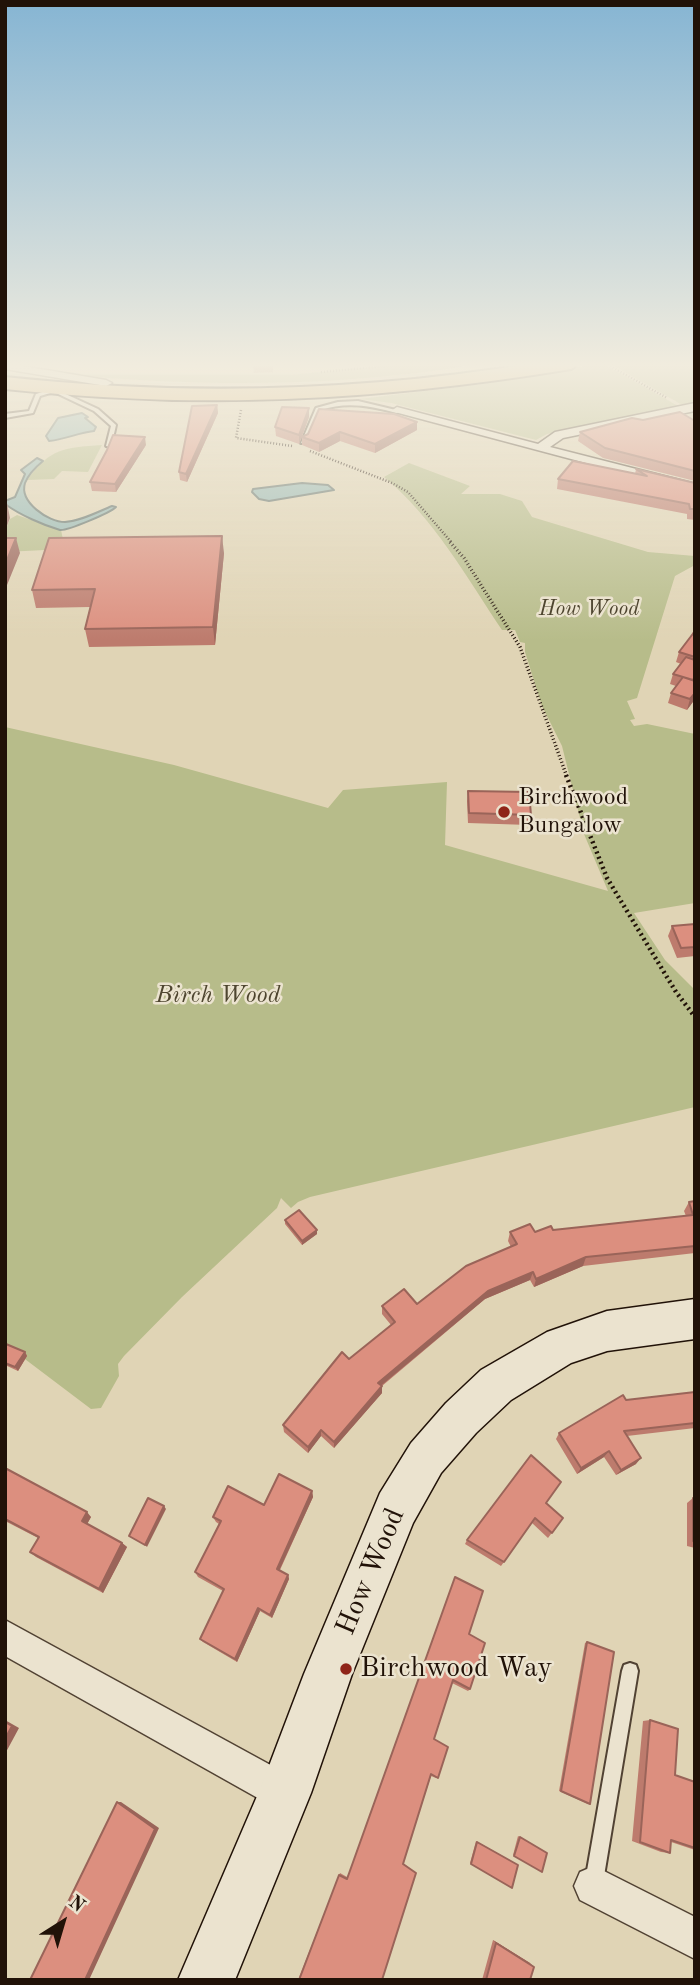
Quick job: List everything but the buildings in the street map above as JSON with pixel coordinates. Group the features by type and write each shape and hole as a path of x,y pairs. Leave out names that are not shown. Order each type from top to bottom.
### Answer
{"street":[{"path":"566,456 695,488"},
{"name":"How Wood","path":"206,1980 285,1793 328,1674 396,1509 426,1458 461,1418 496,1385 530,1362 561,1346 607,1331 695,1319"},
{"path":"5,1637 285,1793"},
{"path":"594,1886 695,1939"}],"lane":[{"path":"594,1886 631,1671"}],"path":[{"path":"321,456 401,488 413,497 464,558 520,647 551,737 607,878 676,992 695,1017"}],"green space":[{"path":"51,456 96,456 88,472 62,471 54,479 27,480 43,461"},
{"name":"Birch Wood","path":"409,463 470,486 461,494 500,494 522,501 532,517 648,552 695,556 695,565 675,576 637,698 627,701 635,719 630,720 634,726 647,724 695,734 695,903 634,913 665,960 695,990 695,1107 310,1197 291,1208 281,1198 277,1208 124,1356 118,1364 119,1376 101,1408 91,1409 5,1344 5,727 174,765 328,808 343,790 447,782 445,845 608,891 584,834 562,746 542,706 525,652 525,643 520,642 515,630 502,630 434,529 384,477"},
{"path":"17,515 61,530 65,549 5,552 5,531 10,519"}],"water":[{"path":"37,458 43,461 28,477 24,490 31,504 43,515 65,522 116,507 71,528 60,530 11,508 5,501 15,497 25,474 21,470"},
{"path":"302,483 328,485 334,490 269,501 259,499 252,492 253,489"}],"place":[{"name":"Birchwood Bungalow","path":"504,812"},
{"name":"Birchwood Way","path":"346,1669"}]}
